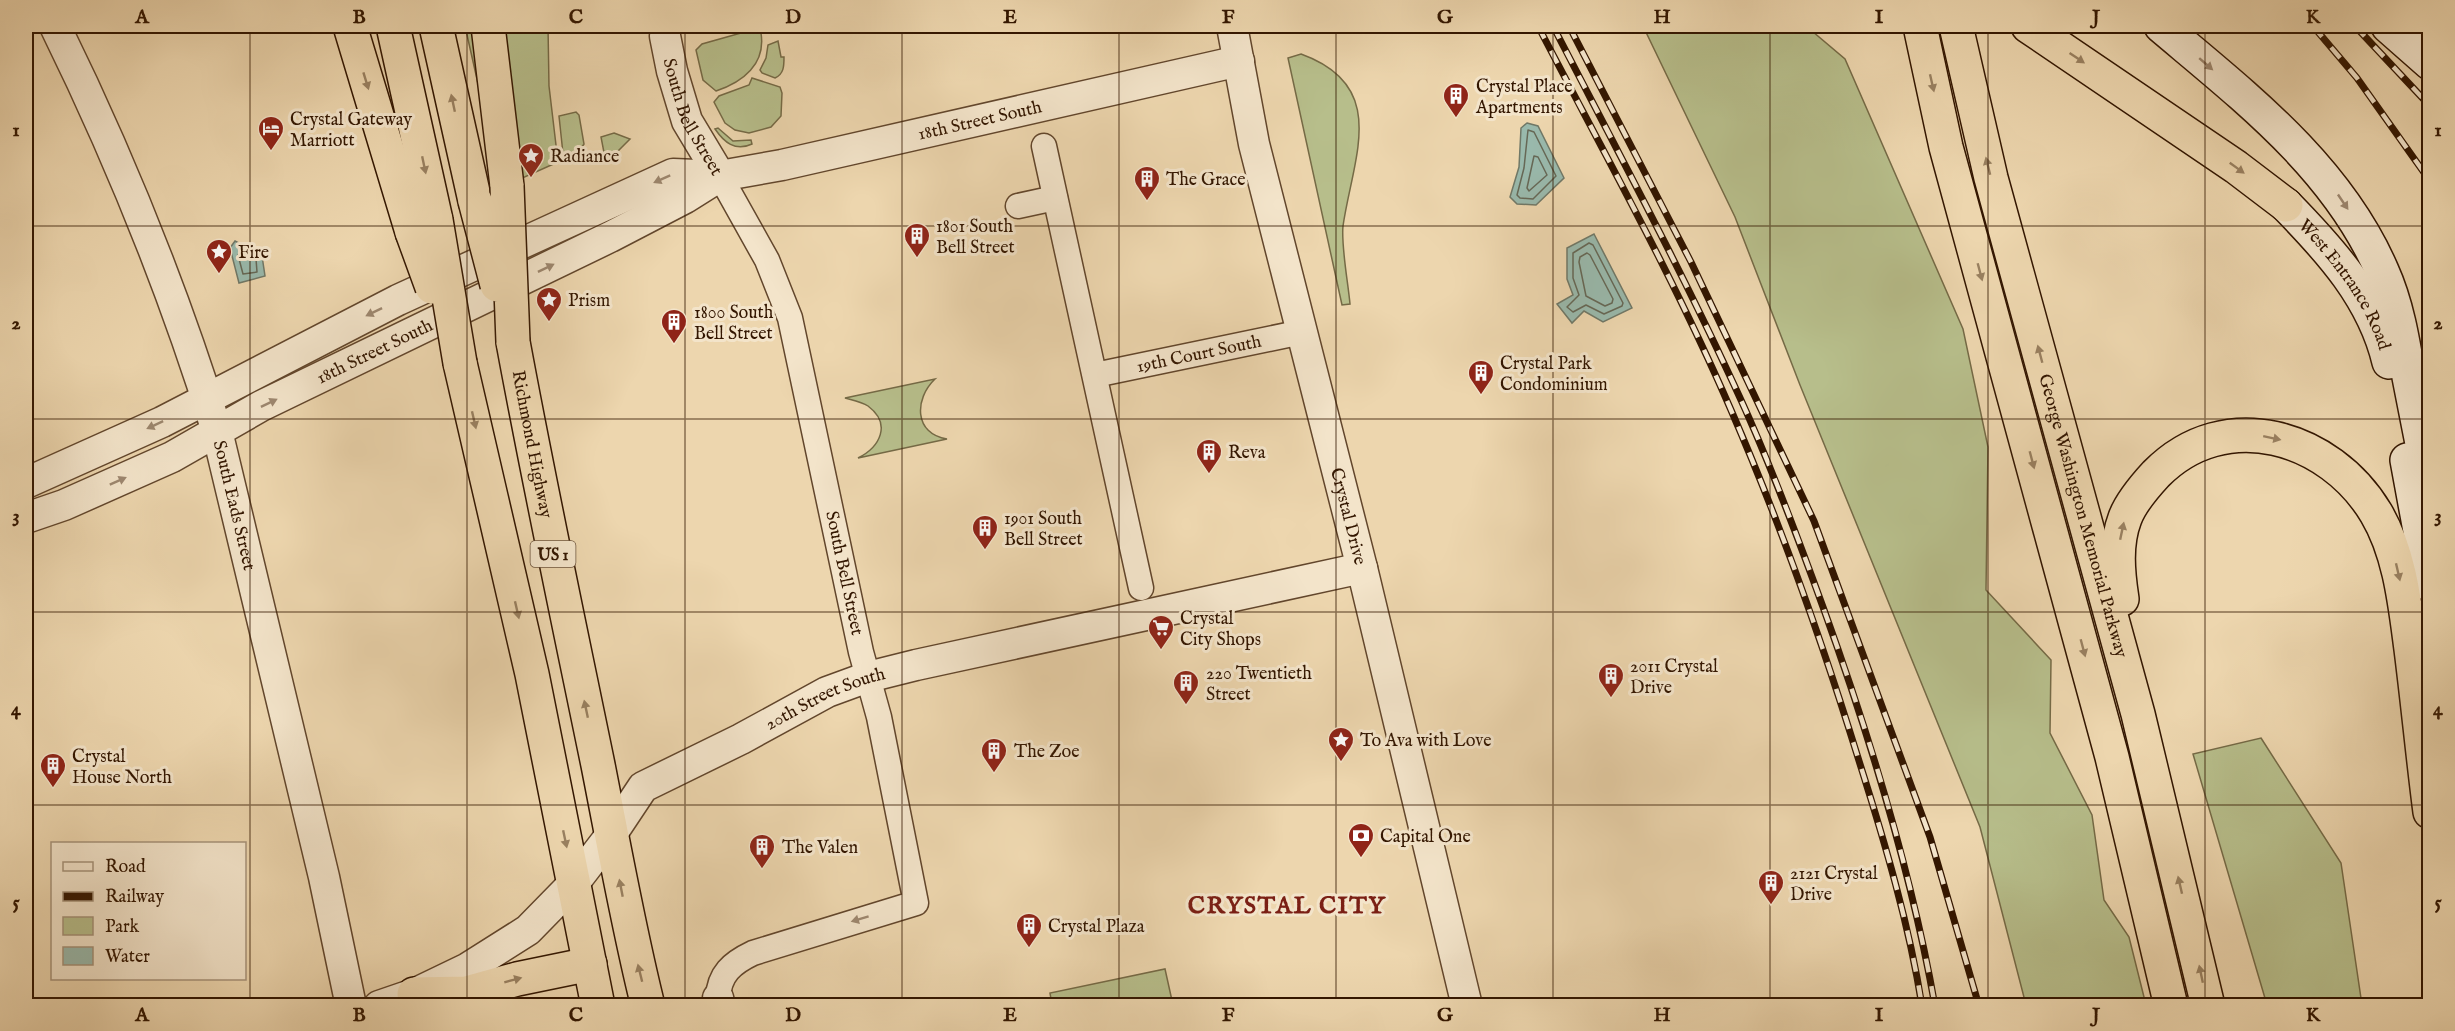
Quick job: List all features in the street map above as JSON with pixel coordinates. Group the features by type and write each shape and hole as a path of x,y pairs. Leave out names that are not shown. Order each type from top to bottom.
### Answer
{"highway":[{"path":"350,26 424,226"},
{"path":"393,26 424,226"},
{"name":"Richmond Highway","path":"436,26 475,201 513,342 550,541 630,932 648,1005"},
{"path":"488,26 507,186 513,342"},
{"name":"George Washington Memorial Parkway","path":"1920,26 1946,147 2109,746 2140,867 2171,1005"},
{"name":"George Washington Memorial Parkway","path":"1956,26 1991,178 2138,714 2208,1005"},
{"path":"2028,26 2228,162 2286,205"},
{"name":"US 1","path":"424,226 460,363 532,674 598,1005"},
{"path":"2138,714 2118,571 2120,536 2133,502 2167,463 2196,446 2224,438 2251,435 2290,442 2317,454 2340,470 2370,504 2388,538 2406,617 2430,812"},
{"path":"414,994 467,993 517,979 590,964"}],"main road":[{"path":"2162,26 2223,79 2320,171 2363,234 2382,271 2394,306 2430,484"},
{"path":"2388,26 2430,63"},
{"path":"2415,26 2430,58"},
{"name":"West Entrance Road","path":"2286,205 2338,261 2378,328 2392,375 2430,585"}],"street":[{"name":"South Eads Street","path":"55,26 85,87 159,262 217,431 324,877 351,1005"},
{"name":"Crystal Drive","path":"1232,26 1254,144 1362,568 1467,1005"},
{"name":"South Bell Street","path":"664,36 687,121 767,260 790,318 868,677 879,717 916,903 753,953 738,960 723,975 718,985 719,1002"},
{"name":"18th Street South","path":"26,483 162,422 398,300 673,174 720,176 782,165 1239,61"},
{"path":"1044,146 1141,588"},
{"name":"18th Street South","path":"26,518 64,505 172,457 261,406 610,237 685,198 720,176"},
{"path":"1018,206 1055,198"},
{"name":"19th Court South","path":"1095,375 1302,332"},
{"name":"20th Street South","path":"379,1005 414,994 468,968 524,933 574,883 611,835 643,787 741,739 827,692 868,677 1362,568"}],"green space":[{"path":"465,26 478,26 481,97"},
{"path":"500,26 548,26 549,86 558,162 518,180"},
{"path":"1643,26 1806,26 1845,59 1963,329 1988,447 1986,590 2051,660 2050,733 2092,815 2104,900 2129,937 2146,1005 2026,1005 1980,827 1800,385 1735,217"},
{"path":"755,29 761,33 762,44 756,63 743,77 716,91 703,80 696,50 702,44"},
{"path":"778,41 784,64 782,72 775,78 760,70 766,58 768,45"},
{"path":"1301,54 1329,68 1347,85 1356,104 1359,126 1358,150 1343,226 1350,304 1342,305 1288,58"},
{"path":"752,78 780,87 781,116 771,127 749,133 735,130 725,123 714,102 719,96 749,85"},
{"path":"576,112 579,115 584,144 574,159 564,163 559,116"},
{"path":"718,128 733,141 751,140 752,144 740,147 730,144 715,129"},
{"path":"614,133 630,139 606,163 601,137"},
{"path":"935,379 923,396 921,415 928,430 936,436 947,439 858,458 872,448 877,441 880,435 880,420 868,406 845,398"},
{"path":"2261,738 2341,863 2362,1005 2267,1005 2193,754"},
{"path":"1165,969 1173,1005 1052,1005 1050,993"}],"water":[{"path":"1527,123 1538,126 1564,178 1536,205 1517,204 1510,197 1519,167 1521,128"},
{"path":"1594,234 1632,308 1603,322 1584,311 1572,323 1557,304 1573,295 1567,279 1567,248"},
{"path":"235,241 262,256 265,276 239,283 230,248"}],"railway":[{"path":"1538,26 1686,312 1731,410 1767,497 1816,630 1869,794 1903,914 1922,1006"},
{"path":"1553,26 1696,305 1741,400 1784,503 1840,656 1888,804 1914,905 1935,1006"},
{"path":"1569,26 1691,262 1814,521 1930,837 1979,1006"},
{"path":"2313,26 2357,78 2430,181"},
{"path":"2355,26 2430,106"}],"place":[{"name":"Crystal Place Apartments","path":"1456,119"},
{"name":"Crystal Gateway Marriott","path":"271,152"},
{"name":"Radiance","path":"531,179"},
{"name":"The Grace","path":"1147,202"},
{"name":"1801 South Bell Street","path":"917,259"},
{"name":"Fire","path":"219,275"},
{"name":"Prism","path":"549,323"},
{"name":"1800 South Bell Street","path":"674,345"},
{"name":"Crystal Park Condominium","path":"1481,396"},
{"name":"Reva","path":"1209,475"},
{"name":"1901 South Bell Street","path":"985,551"},
{"name":"Crystal City Shops","path":"1161,651"},
{"name":"2011 Crystal Drive","path":"1611,699"},
{"name":"220 Twentieth Street","path":"1186,706"},
{"name":"To Ava with Love","path":"1341,763"},
{"name":"The Zoe","path":"994,774"},
{"name":"Crystal House North","path":"53,789"},
{"name":"Capital One","path":"1361,859"},
{"name":"The Valen","path":"762,870"},
{"name":"2121 Crystal Drive","path":"1771,906"},
{"name":"Crystal Plaza","path":"1029,949"}],"district":[{"name":"CRYSTAL CITY","path":"1287,905"}]}
